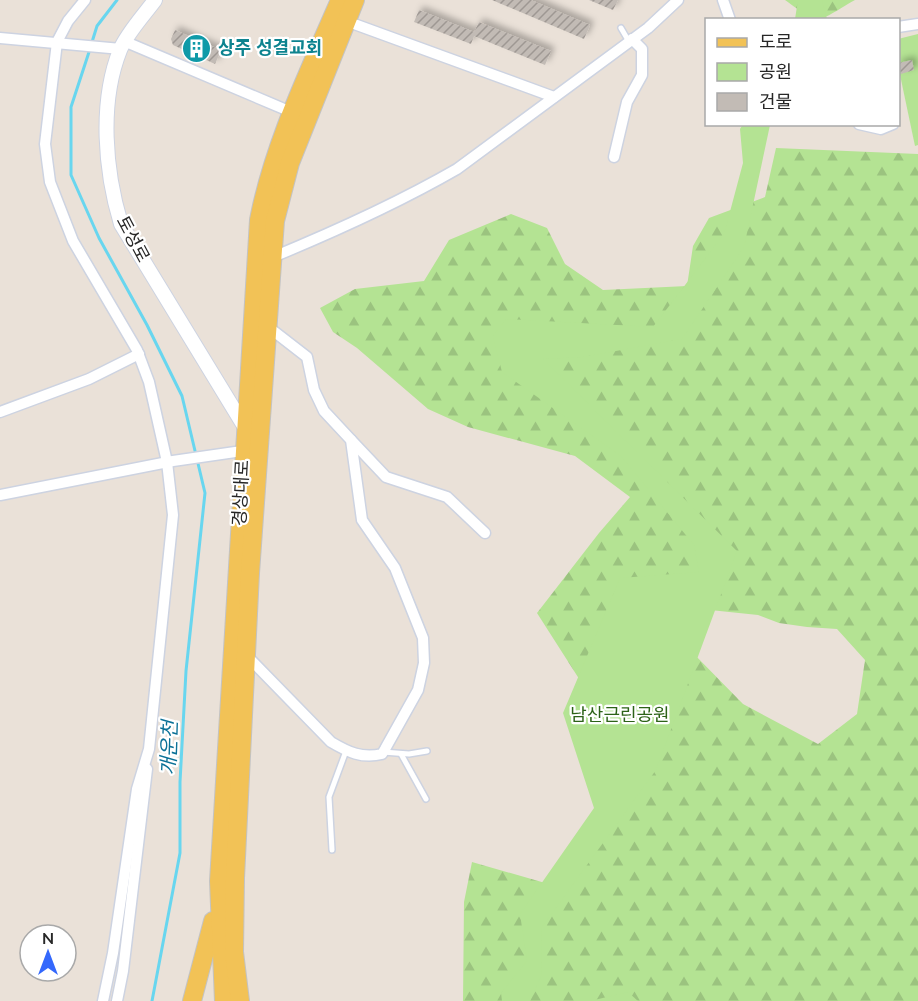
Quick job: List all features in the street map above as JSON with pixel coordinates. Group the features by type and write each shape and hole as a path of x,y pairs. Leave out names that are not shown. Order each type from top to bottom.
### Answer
{"main road":[{"name":"경상대로","path":"240,1001 234,952 235,878 247,656 242,451 267,326 280,196 299,115 340,0"},
{"name":"경상대로","path":"224,1001 218,902 242,451 246,429 259,220 273,163 355,0"},
{"path":"192,1001 218,902"}],"street":[{"path":"85,0 68,21 57,42 45,144 50,182 73,241 139,354 149,382 170,461 173,515 136,873 117,1001"},
{"name":"토성로","path":"155,0 123,45 107,106 107,163 112,195 121,224 246,429"},
{"path":"273,257 425,188 457,169 648,28 678,0"},
{"path":"723,0 729,18"},
{"path":"346,21 554,97"},
{"path":"900,27 918,24"},
{"path":"0,38 123,45 299,115"},
{"path":"614,157 627,102 642,75 642,49 630,40"},
{"path":"868,126 881,129 888,126"},
{"path":"267,326 307,357 314,390 324,411 386,477 447,497 485,533"},
{"path":"0,412 89,379 139,354"},
{"path":"247,656 324,735 346,751 369,756 383,752 418,690 424,663 423,638 395,568 362,520 351,440"},
{"path":"0,495 170,461 242,451"},
{"path":"103,1001 113,953 137,789 149,749"}],"lane":[{"path":"621,28 630,40"},
{"path":"332,850 329,797 346,751"},
{"path":"383,752 400,754 427,751"},
{"path":"400,754 426,799"}],"green space":[{"path":"785,0 855,0 825,17 813,18"},
{"path":"798,0 822,0 827,18 795,18"},
{"path":"918,34 918,145 915,146 900,75 900,38"},
{"name":"남산근린공원","path":"742,126 770,126 744,247 682,339 583,357 543,359 737,551 656,770 542,927 541,976 530,1001 502,1001 501,993 527,961 520,914 594,808 563,713 620,578 699,572 694,545 621,456 502,372 493,336 506,319 653,327 724,234 743,163 740,129"},
{"path":"776,148 918,154 918,1001 463,1001 464,902 472,862 566,889 645,773 583,685 537,613 630,497 575,456 468,427 428,409 357,348 333,332 320,308 355,289 424,281 449,240 511,214 547,228 565,264 603,290 687,286 693,246 709,218 765,197","holes":["710,610 758,615 779,623 837,629 865,660 857,714 818,744 743,704 690,650"]},
{"path":"628,992 638,1001 590,1001"}],"building":[{"path":"492,0 531,0 590,25 584,39"},
{"path":"589,0 618,0 613,10"},
{"path":"419,10 474,32 479,22 551,51 545,65 474,36 471,44 414,22"},
{"name":"상주 성결교회","path":"175,30 221,50 215,64 173,45 171,39"},
{"path":"912,60 914,70 901,74 900,63"}],"waterway":[{"path":"92,42 97,26 117,0"},
{"name":"개운천","path":"90,49 71,107 71,175 99,238 147,325 182,396 205,493 186,671 180,782 180,853 152,1001"}],"place":[{"name":"상주 성결교회","path":"197,48"}]}
